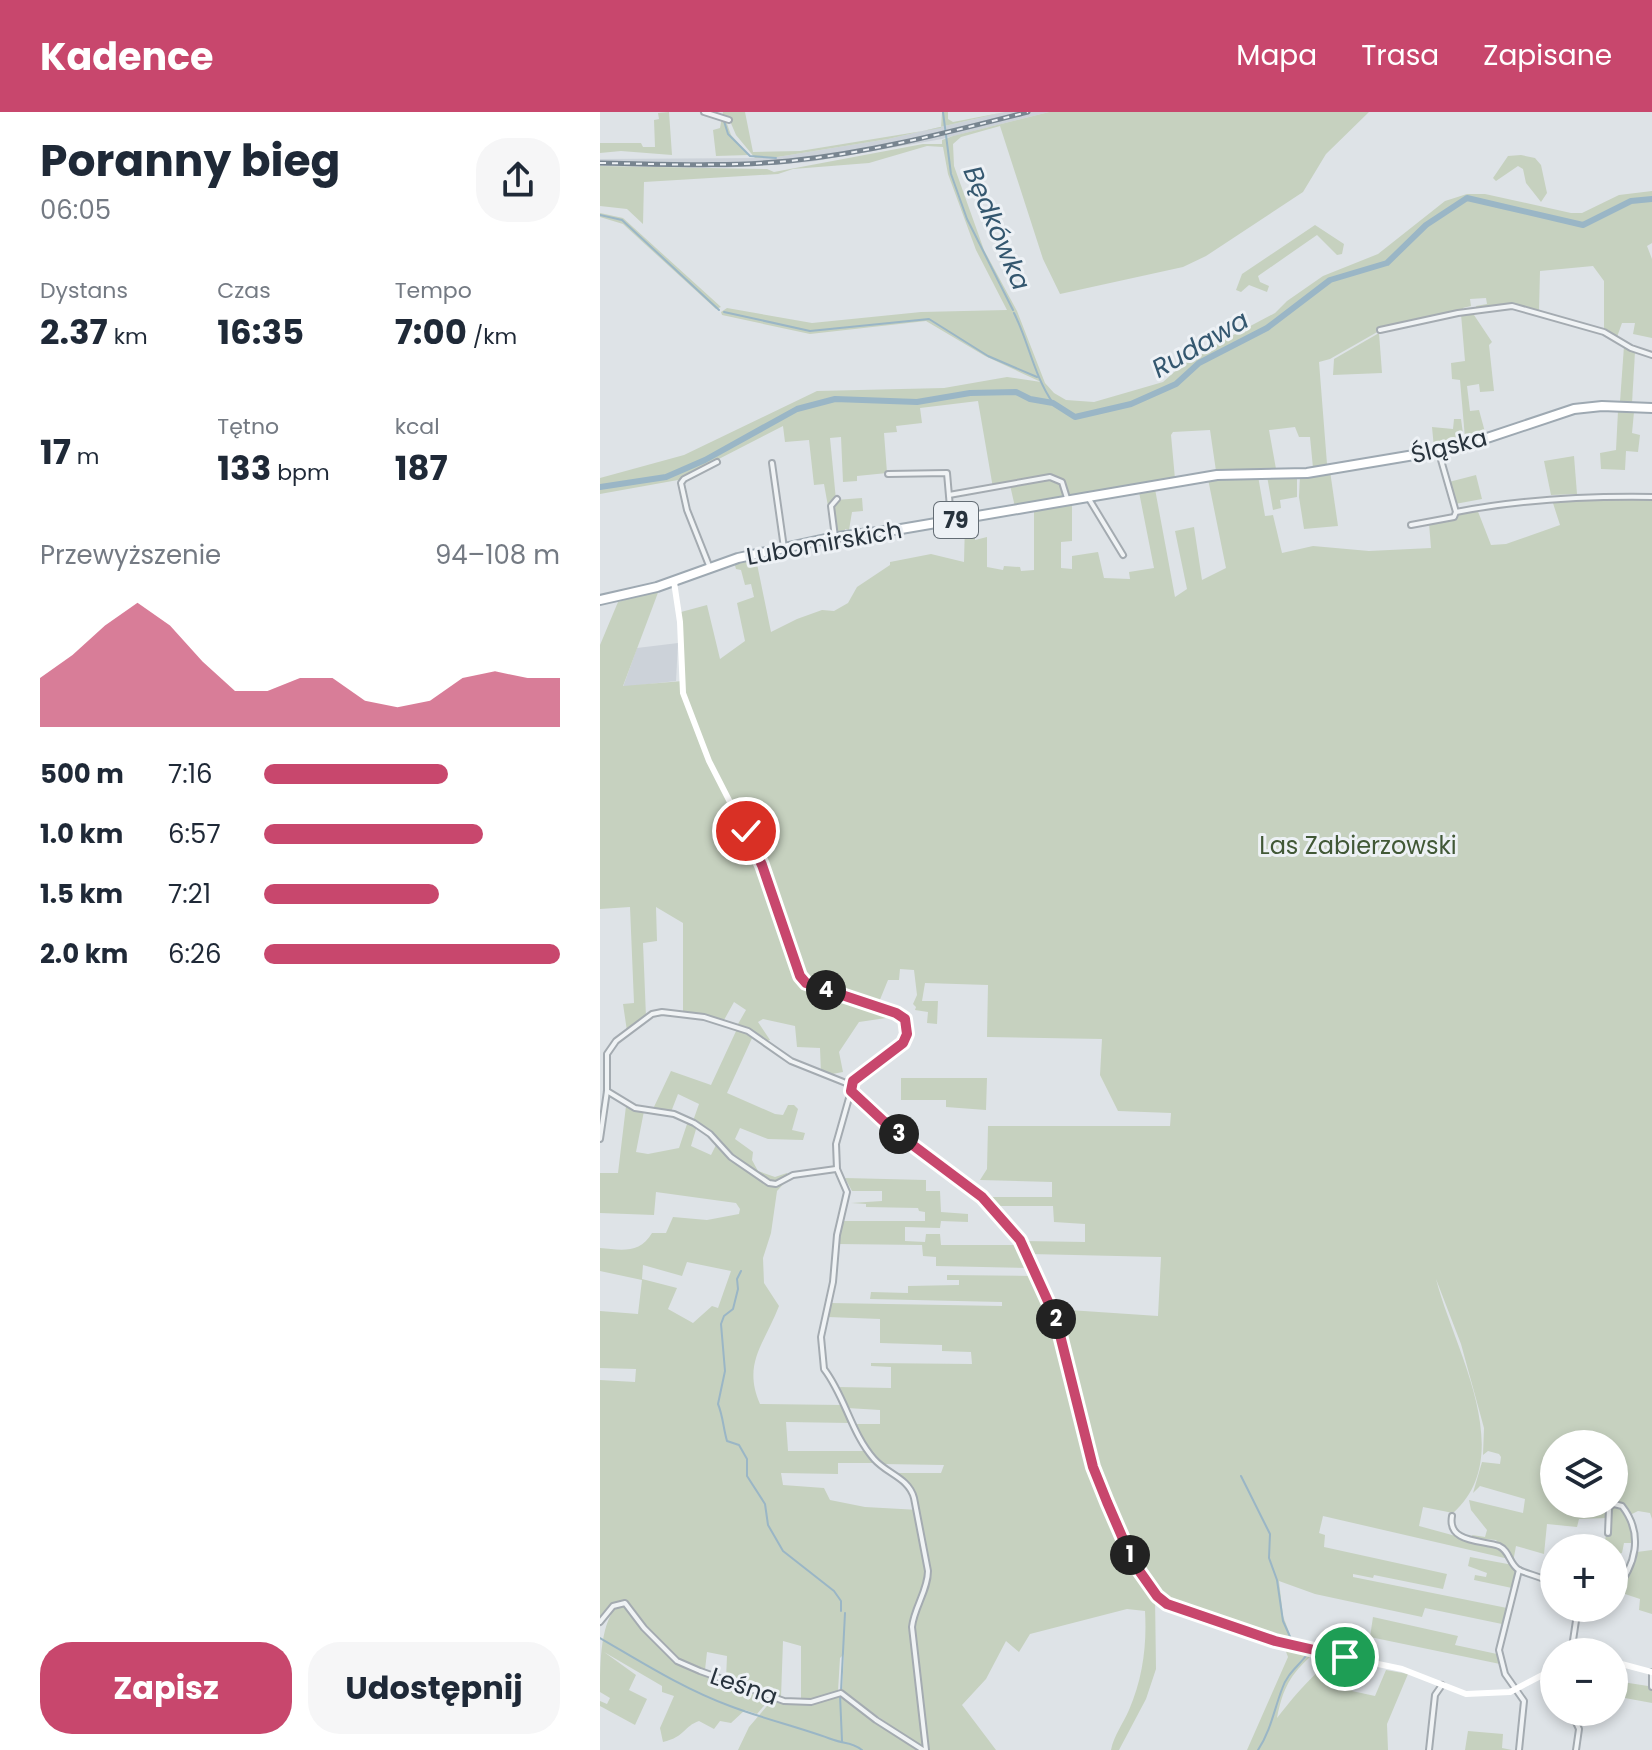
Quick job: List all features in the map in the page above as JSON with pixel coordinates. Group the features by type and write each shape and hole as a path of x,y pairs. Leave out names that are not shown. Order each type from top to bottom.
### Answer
{"main road":[{"name":"Śląska","path":"1243,474 1307,473 1439,451 1574,409 1602,406 1652,408"},
{"name":"Lubomirskich","path":"600,600 674,582 710,568 784,548 835,537 952,521 1207,476 1243,474"}],"street":[{"path":"704,112 729,120"},
{"path":"1380,330 1458,313 1512,306 1602,331 1631,348 1652,355"},
{"path":"1411,525 1454,517 1456,512 1439,451"},
{"path":"710,568 687,510 681,483 717,462"},
{"path":"772,463 784,548"},
{"path":"888,474 947,473 952,521"},
{"path":"949,495 1055,477 1062,482 1068,501"},
{"path":"1456,512 1535,499 1652,497"},
{"path":"1089,498 1123,555"},
{"path":"835,537 831,506 837,499"},
{"path":"674,582 680,622 682,683 709,761 762,865 800,976 818,987 904,1017 908,1027 903,1043 851,1088 836,1144 837,1169 846,1185 847,1199 837,1235 833,1282 821,1337 821,1358 861,1441 880,1466 912,1489 928,1571 912,1627 925,1750"},
{"path":"600,1139 607,1091 607,1054 616,1041 652,1014 662,1012 704,1017 748,1031 809,1070 851,1088 894,1131 982,1197 1020,1240 1056,1319 1093,1467 1133,1562 1157,1596 1167,1604 1275,1641 1402,1669 1466,1694 1505,1693 1540,1676"},
{"path":"600,1054 607,1054"},
{"path":"607,1091 635,1108 674,1114 694,1123 710,1134 731,1157 769,1183 776,1184 793,1175 837,1169"},
{"path":"1628,1514 1635,1549 1628,1573"},
{"path":"1452,1516 1451,1526 1457,1533 1473,1541 1500,1547 1519,1570 1540,1578"},
{"path":"1608,1533 1609,1518"},
{"path":"1519,1570 1499,1644 1502,1667 1525,1704 1519,1750"},
{"name":"Leśna","path":"600,1622 613,1606 625,1603 677,1661 784,1701 811,1702 841,1693 876,1720 925,1750"},
{"path":"1628,1666 1652,1672 1652,1687"},
{"path":"1429,1750 1435,1695 1442,1685"},
{"path":"1576,1750 1578,1726"}],"shaded area":[{"path":"1005,112 1049,112 942,139 810,162 724,168 600,166 600,159 771,158 888,139"},
{"path":"678,643 676,681 623,687 637,648"}],"green space":[{"path":"669,112 672,155 621,151 600,153 600,143 641,143 643,147 655,147 654,120 659,119 658,113"},
{"path":"723,112 745,112 753,152 800,151 923,131 771,158 755,158 736,135 730,121 726,121 731,135 749,155 716,156 713,130 720,128"},
{"path":"942,112 948,112 948,119 953,122 1005,112 941,127"},
{"path":"1049,112 1369,112 1326,154 1303,192 1206,256 1183,267 1060,294 1043,259 1000,126 961,137 953,144 954,166 984,250 1017,311 1045,383 1066,400 1094,402 1163,382 1190,358 1275,313 1323,276 1378,254 1445,201 1467,194 1485,194 1582,213 1619,195 1652,191 1652,243 1647,246 1652,259 1652,338 1633,334 1635,323 1622,323 1617,337 1604,330 1604,281 1593,266 1540,271 1539,310 1511,304 1477,310 1476,306 1487,304 1486,298 1470,299 1471,306 1463,308 1463,311 1386,327 1330,359 1319,362 1327,464 1339,465 1313,468 1310,437 1299,437 1295,427 1269,430 1276,469 1216,471 1210,430 1173,432 1175,479 1015,507 1010,485 993,488 978,401 920,408 922,423 896,426 897,432 884,433 887,473 857,476 857,481 843,482 841,437 830,438 836,500 862,498 863,511 852,512 849,530 845,529 845,533 833,534 824,484 814,485 809,440 785,442 783,426 678,480 600,494 600,478 684,455 817,391 944,388 1007,377 1041,382 985,356 926,321 810,334 722,315 721,312 727,308 812,323 921,312 1007,310 976,250 948,174 943,147 927,146 869,163 793,169 778,174 644,182 643,224 627,209 600,206 600,166 767,169 774,172 923,144 942,144 942,140 953,136"},
{"path":"1508,156 1535,158 1541,165 1547,193 1541,202 1526,183 1523,169 1518,166 1496,181 1493,178"},
{"path":"600,213 623,218 721,307 716,309 623,224 600,217"},
{"path":"1315,225 1344,244 1342,254 1337,255 1317,235 1258,276 1260,282 1269,286 1267,292 1249,285 1241,292 1236,290 1242,274"},
{"path":"1472,312 1492,342 1489,345 1494,391 1480,392 1479,384 1467,386 1470,411 1479,410 1485,432 1465,438 1460,380 1452,379 1451,363 1465,361 1461,314"},
{"path":"1379,333 1382,373 1333,375 1334,359"},
{"path":"1624,346 1635,352 1632,403 1620,402"},
{"path":"1618,411 1634,412 1632,433 1640,435 1638,452 1626,451 1625,470 1601,469 1600,453 1616,450"},
{"path":"1454,419 1461,419 1464,441 1434,448 1432,427 1453,429"},
{"path":"1574,456 1577,494 1551,495 1544,461"},
{"path":"1330,471 1338,526 1304,529 1299,497 1300,475"},
{"path":"1476,475 1482,499 1455,504 1449,482"},
{"name":"Las Zabierzowski","path":"1258,476 1265,516 1273,515 1282,553 1313,546 1369,551 1431,548 1429,523 1458,518 1457,512 1477,509 1491,545 1506,544 1560,525 1552,500 1652,499 1652,1519 1650,1513 1628,1513 1628,1430 1540,1430 1540,1518 1607,1518 1579,1519 1577,1527 1547,1524 1546,1534 1540,1534 1540,1553 1516,1546 1513,1562 1496,1540 1473,1538 1472,1535 1485,1537 1487,1530 1471,1510 1469,1500 1523,1513 1525,1499 1480,1486 1473,1493 1482,1462 1500,1464 1501,1457 1488,1451 1483,1455 1484,1428 1461,1344 1436,1279 1476,1399 1481,1431 1481,1461 1472,1489 1453,1513 1423,1507 1419,1526 1496,1547 1509,1559 1323,1516 1319,1533 1325,1535 1324,1547 1447,1574 1443,1589 1374,1575 1373,1578 1353,1574 1353,1577 1507,1608 1502,1624 1425,1608 1422,1617 1315,1594 1279,1581 1283,1616 1292,1640 1348,1655 1316,1648 1193,1610 1163,1596 1143,1574 1108,1504 1081,1419 1054,1309 1158,1316 1161,1257 1030,1254 1023,1241 1085,1242 1085,1224 1054,1222 1053,1206 997,1206 986,1197 1052,1197 1052,1182 980,1180 987,1169 988,1126 1170,1126 1171,1113 1118,1111 1100,1075 1102,1039 987,1037 988,985 925,983 922,1001 938,1001 937,1024 927,1023 928,1012 915,1010 913,1004 917,995 914,970 900,969 899,980 888,980 879,1002 895,1007 893,1017 859,1022 839,1052 843,1072 827,1075 821,1073 820,1048 797,1047 795,1026 763,1019 758,1022 770,1040 765,1041 738,1024 746,1010 734,1002 724,1020 683,1013 683,923 656,907 657,941 643,943 646,1017 627,1031 623,1004 634,1003 630,907 600,909 600,645 618,602 659,590 623,686 683,681 681,612 707,605 720,659 745,641 737,603 754,597 751,584 745,585 741,570 736,569 734,562 756,559 771,632 797,619 822,610 834,611 848,603 857,587 890,562 931,554 964,562 965,523 970,522 975,530 975,540 987,537 987,567 1034,570 1034,511 1072,504 1072,541 1061,542 1061,568 1072,569 1072,556 1098,552 1104,578 1130,579 1129,572 1154,568 1139,492 1155,489 1175,597 1187,589 1175,531 1194,527 1202,580 1226,568 1208,479"},
{"path":"1267,476 1297,476 1297,497 1280,500 1281,508 1273,510"},
{"path":"737,1029 753,1036 727,1093 775,1114 783,1115 788,1105 794,1105 798,1109 792,1130 805,1133 803,1140 768,1139 740,1128 735,1139 753,1152 752,1160 758,1171 775,1177 787,1173 789,1178 777,1191 771,1233 763,1258 764,1283 779,1306 754,1365 755,1390 760,1404 842,1405 850,1423 786,1422 788,1451 864,1451 875,1463 838,1463 838,1474 781,1473 783,1485 824,1488 830,1500 865,1507 919,1510 910,1484 893,1473 941,1473 944,1465 882,1464 872,1455 855,1424 880,1424 880,1410 847,1408 838,1387 891,1388 891,1367 871,1366 871,1363 972,1364 971,1352 942,1351 942,1345 880,1343 880,1319 828,1317 830,1303 1002,1306 1002,1302 870,1299 871,1292 908,1293 908,1286 959,1285 959,1280 947,1280 947,1275 1035,1276 1053,1318 1092,1468 1106,1505 1155,1596 1156,1669 1146,1699 1119,1750 1111,1750 1134,1698 1141,1673 1145,1611 1127,1609 1030,1634 1019,1652 1006,1641 986,1679 962,1705 996,1750 929,1750 921,1699 924,1744 921,1747 842,1691 844,1654 840,1658 838,1691 804,1701 801,1699 801,1646 783,1641 781,1697 726,1679 727,1656 707,1652 705,1670 677,1659 625,1602 617,1601 600,1620 600,1380 635,1382 636,1369 600,1368 600,1311 638,1314 642,1280 600,1271 600,1248 636,1248 652,1233 666,1233 673,1217 707,1220 739,1214 740,1209 736,1203 656,1192 654,1215 600,1213 600,1173 618,1173 626,1106 644,1111 636,1152 648,1154 679,1148 688,1121 697,1126 691,1146 711,1155 716,1145 707,1129 693,1121 699,1104 678,1094 671,1112 653,1109 671,1071 711,1085","holes":["687,1262 731,1271 718,1308 712,1306 693,1323 668,1309 677,1288 642,1279 643,1265 682,1276"]},
{"path":"901,1078 987,1078 986,1110 946,1107 946,1100 901,1100"},
{"path":"845,1178 926,1180 926,1191 940,1191 941,1212 968,1214 968,1222 941,1221 940,1228 905,1227 905,1241 925,1242 926,1234 940,1234 941,1245 1020,1245 1031,1268 936,1266 936,1257 923,1256 922,1245 837,1244 841,1221 925,1221 925,1212 918,1208 866,1207 866,1204 851,1203 882,1201 882,1191 852,1191"},
{"path":"1609,1518 1628,1518 1633,1543 1628,1543 1628,1534 1606,1534"},
{"path":"1652,1550 1652,1614 1639,1610 1640,1599 1628,1595 1628,1575 1637,1552"},
{"path":"1470,1557 1513,1565 1517,1571 1512,1588 1474,1580 1475,1575 1486,1577 1487,1573 1468,1566"},
{"path":"621,1603 676,1662 769,1700 757,1714 745,1710 731,1723 720,1721 714,1729 699,1721 663,1742 660,1728 674,1696 662,1692 662,1686 604,1652 636,1675 629,1690 647,1699 635,1725 600,1706 600,1701 607,1704 610,1698 600,1692 605,1630 614,1610"},
{"path":"1373,1617 1458,1636 1455,1645 1497,1654 1500,1664 1370,1637"},
{"path":"1285,1649 1312,1655 1288,1683 1277,1718 1306,1684 1333,1661 1343,1659 1360,1663 1352,1691 1375,1696 1386,1670 1408,1674 1387,1724 1388,1750 1247,1750 1288,1657"},
{"path":"1628,1683 1648,1686 1652,1690 1652,1703 1628,1699"},
{"path":"837,1695 916,1750 738,1750 749,1727 772,1700 808,1703"},
{"path":"1468,1731 1503,1734 1502,1748 1512,1750 1465,1750"}],"waterway":[{"name":"Będkówka","path":"943,112 951,174 967,219 1013,310"},
{"path":"724,121 728,134 750,156 776,158"},
{"name":"Rudawa","path":"600,487 666,477 705,460 797,409 835,399 917,402 970,393 1016,392 1030,399 1053,403 1075,417 1131,404 1176,384 1199,363 1267,328 1330,280 1387,263 1426,225 1467,198 1583,225 1631,201 1652,199"},
{"path":"600,215 622,220 719,310"},
{"path":"724,312 810,331 929,319 988,356 1037,377"},
{"name":"Będkówka","path":"1014,313 1041,382 1053,403"},
{"path":"1076,503 1088,501"},
{"path":"1064,505 1074,504"},
{"path":"741,1271 733,1309 724,1316 721,1324 725,1371 718,1404 727,1441 739,1445 747,1459 747,1476 765,1504 768,1525 783,1551 834,1591 841,1601 841,1611"},
{"path":"1241,1476 1270,1534 1269,1558 1277,1580 1283,1621 1292,1641 1306,1646"},
{"path":"841,1691 845,1613"},
{"path":"600,1638 696,1692 862,1750"},
{"path":"1258,1750 1284,1683 1308,1653"},
{"path":"840,1695 842,1741"}],"railway":[{"path":"600,163 694,165 789,161 909,141 1028,112"}],"route":[{"path":"746,831 762,865 794,966 800,976 806,983 896,1013 905,1019 908,1027 903,1043 853,1081 851,1091 894,1131 990,1204 1020,1240 1056,1319 1093,1467 1133,1562 1147,1583 1167,1604 1292,1646 1345,1657"}]}
